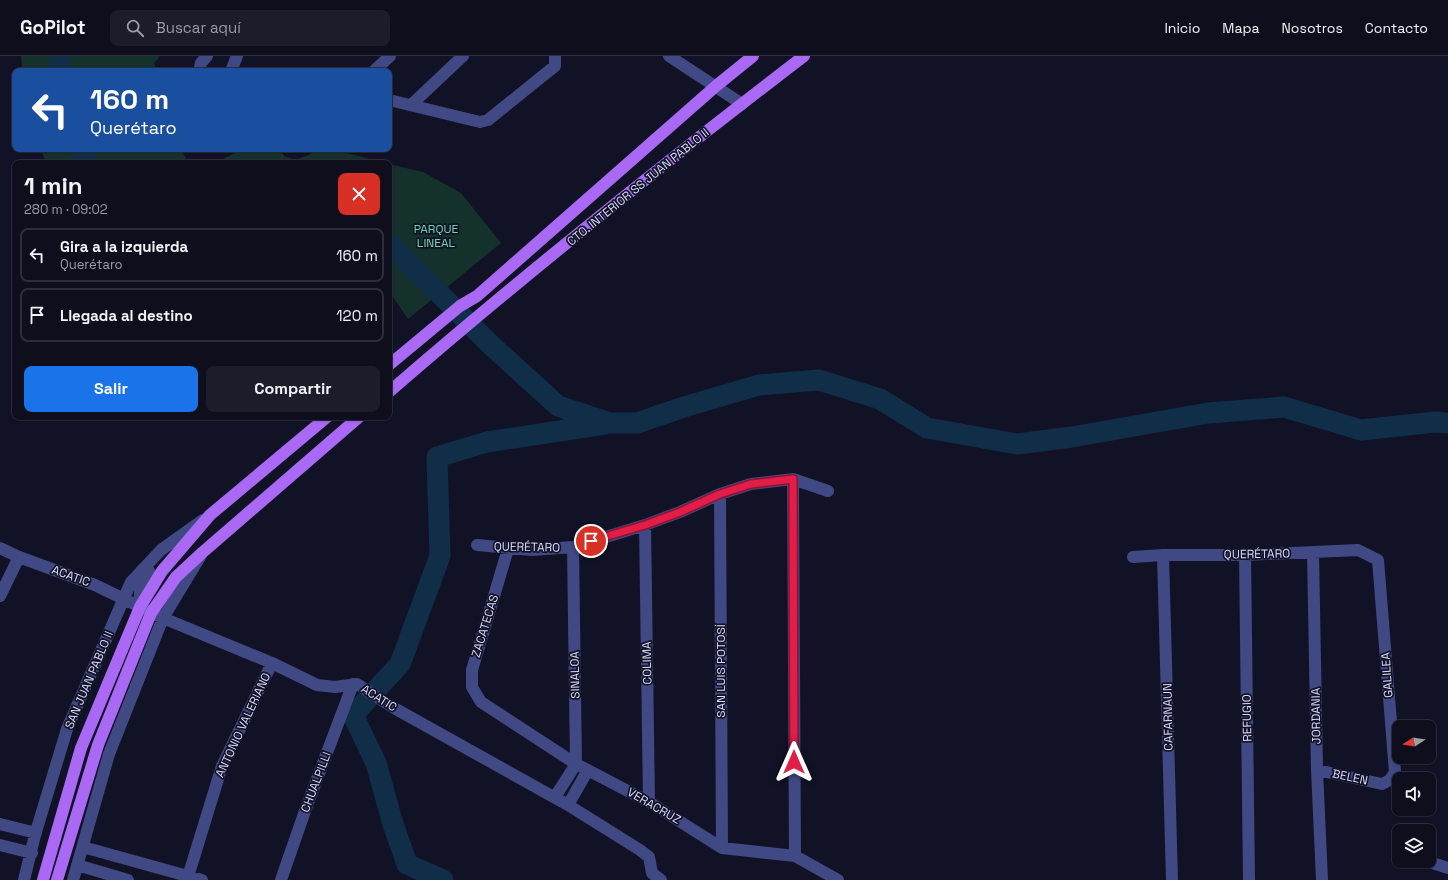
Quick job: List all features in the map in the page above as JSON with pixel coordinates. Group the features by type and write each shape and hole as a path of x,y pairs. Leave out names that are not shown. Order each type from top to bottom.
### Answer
{"main road":[{"name":"CTO. INTERIOR SS JUAN PABLO II","path":"392,362 460,306 478,296 716,86 753,56"},
{"name":"CTO. INTERIOR SS JUAN PABLO II","path":"392,389 474,320 742,104 804,56"},
{"name":"SAN JUAN PABLO II","path":"42,880 81,748 140,607 162,571 210,515 323,420"},
{"path":"57,880 98,745 151,612 176,577 356,420"}],"street":[{"path":"200,68 201,63 207,56"},
{"path":"232,68 237,56"},
{"path":"377,68 390,56"},
{"path":"411,105 463,56"},
{"path":"392,101 480,122 488,120 555,66 555,56"},
{"path":"669,56 742,104"},
{"path":"793,479 795,856"},
{"name":"QUERÉTARO","path":"477,545 508,549 546,550 573,547 645,525 680,512 720,494 751,484 793,479 828,491"},
{"name":"SAN LUIS POTOSÍ","path":"720,494 722,848"},
{"name":"SAN JUAN PABLO II","path":"24,880 36,833 67,729 131,582 161,550 210,515"},
{"name":"COLIMA","path":"645,525 649,802"},
{"path":"140,607 140,585 152,566 165,550 183,534"},
{"name":"SINALOA","path":"573,547 576,764"},
{"name":"ACATIC","path":"0,548 19,557 95,585 163,618 272,663 317,685 336,687 355,684 394,708 555,797 640,850 648,857 652,878"},
{"name":"ZACATECAS","path":"480,702 472,687 472,670 508,549"},
{"name":"QUERÉTARO","path":"1133,557 1164,555 1313,553 1358,550 1378,560"},
{"path":"73,880 109,754 163,618 203,552"},
{"name":"JORDANIA","path":"1313,553 1317,770 1322,880"},
{"name":"CAFARNAUN","path":"1164,555 1172,880"},
{"name":"REFUGIO","path":"1245,555 1249,880"},
{"path":"0,596 19,557"},
{"name":"GALILEA","path":"1378,560 1395,772 1390,780 1382,784"},
{"name":"ANTONIO VALERIANO","path":"187,878 222,766 272,663"},
{"name":"CHUALPILLI","path":"281,880 306,808 355,684"},
{"name":"VERACRUZ","path":"480,702 576,764 649,802 722,848 795,856 838,880"},
{"path":"555,797 576,764"},
{"path":"568,805 588,770"},
{"name":"BELEN","path":"1317,770 1382,784"},
{"path":"0,824 36,833"},
{"path":"0,845 32,853"},
{"path":"83,847 187,878 202,880"},
{"path":"1436,864 1448,868"},
{"path":"77,865 128,880"}],"green space":[{"path":"21,56 160,56 154,63 156,68 22,68"},
{"path":"42,152 182,152 186,160 45,160"},
{"path":"236,152 282,152 284,156 295,160 222,160"},
{"path":"312,152 343,152 374,160 295,160 309,155"},
{"name":"PARQUE LINEAL","path":"392,165 423,172 461,193 501,243 408,319 392,295"}],"waterway":[{"path":"59,68 60,56"},
{"path":"82,152 86,160"},
{"path":"392,246 492,346 558,406 610,423 637,423 684,407 759,385 819,380 880,399 927,428 1017,444 1072,437 1208,413 1284,407 1361,430 1435,422 1448,423"},
{"path":"443,880 407,864 393,824 376,763 353,715 400,664 440,556 437,457 487,442 605,424"}],"route":[{"path":"591,541 645,525 680,512 720,494 751,484 793,479 794,762"}]}
